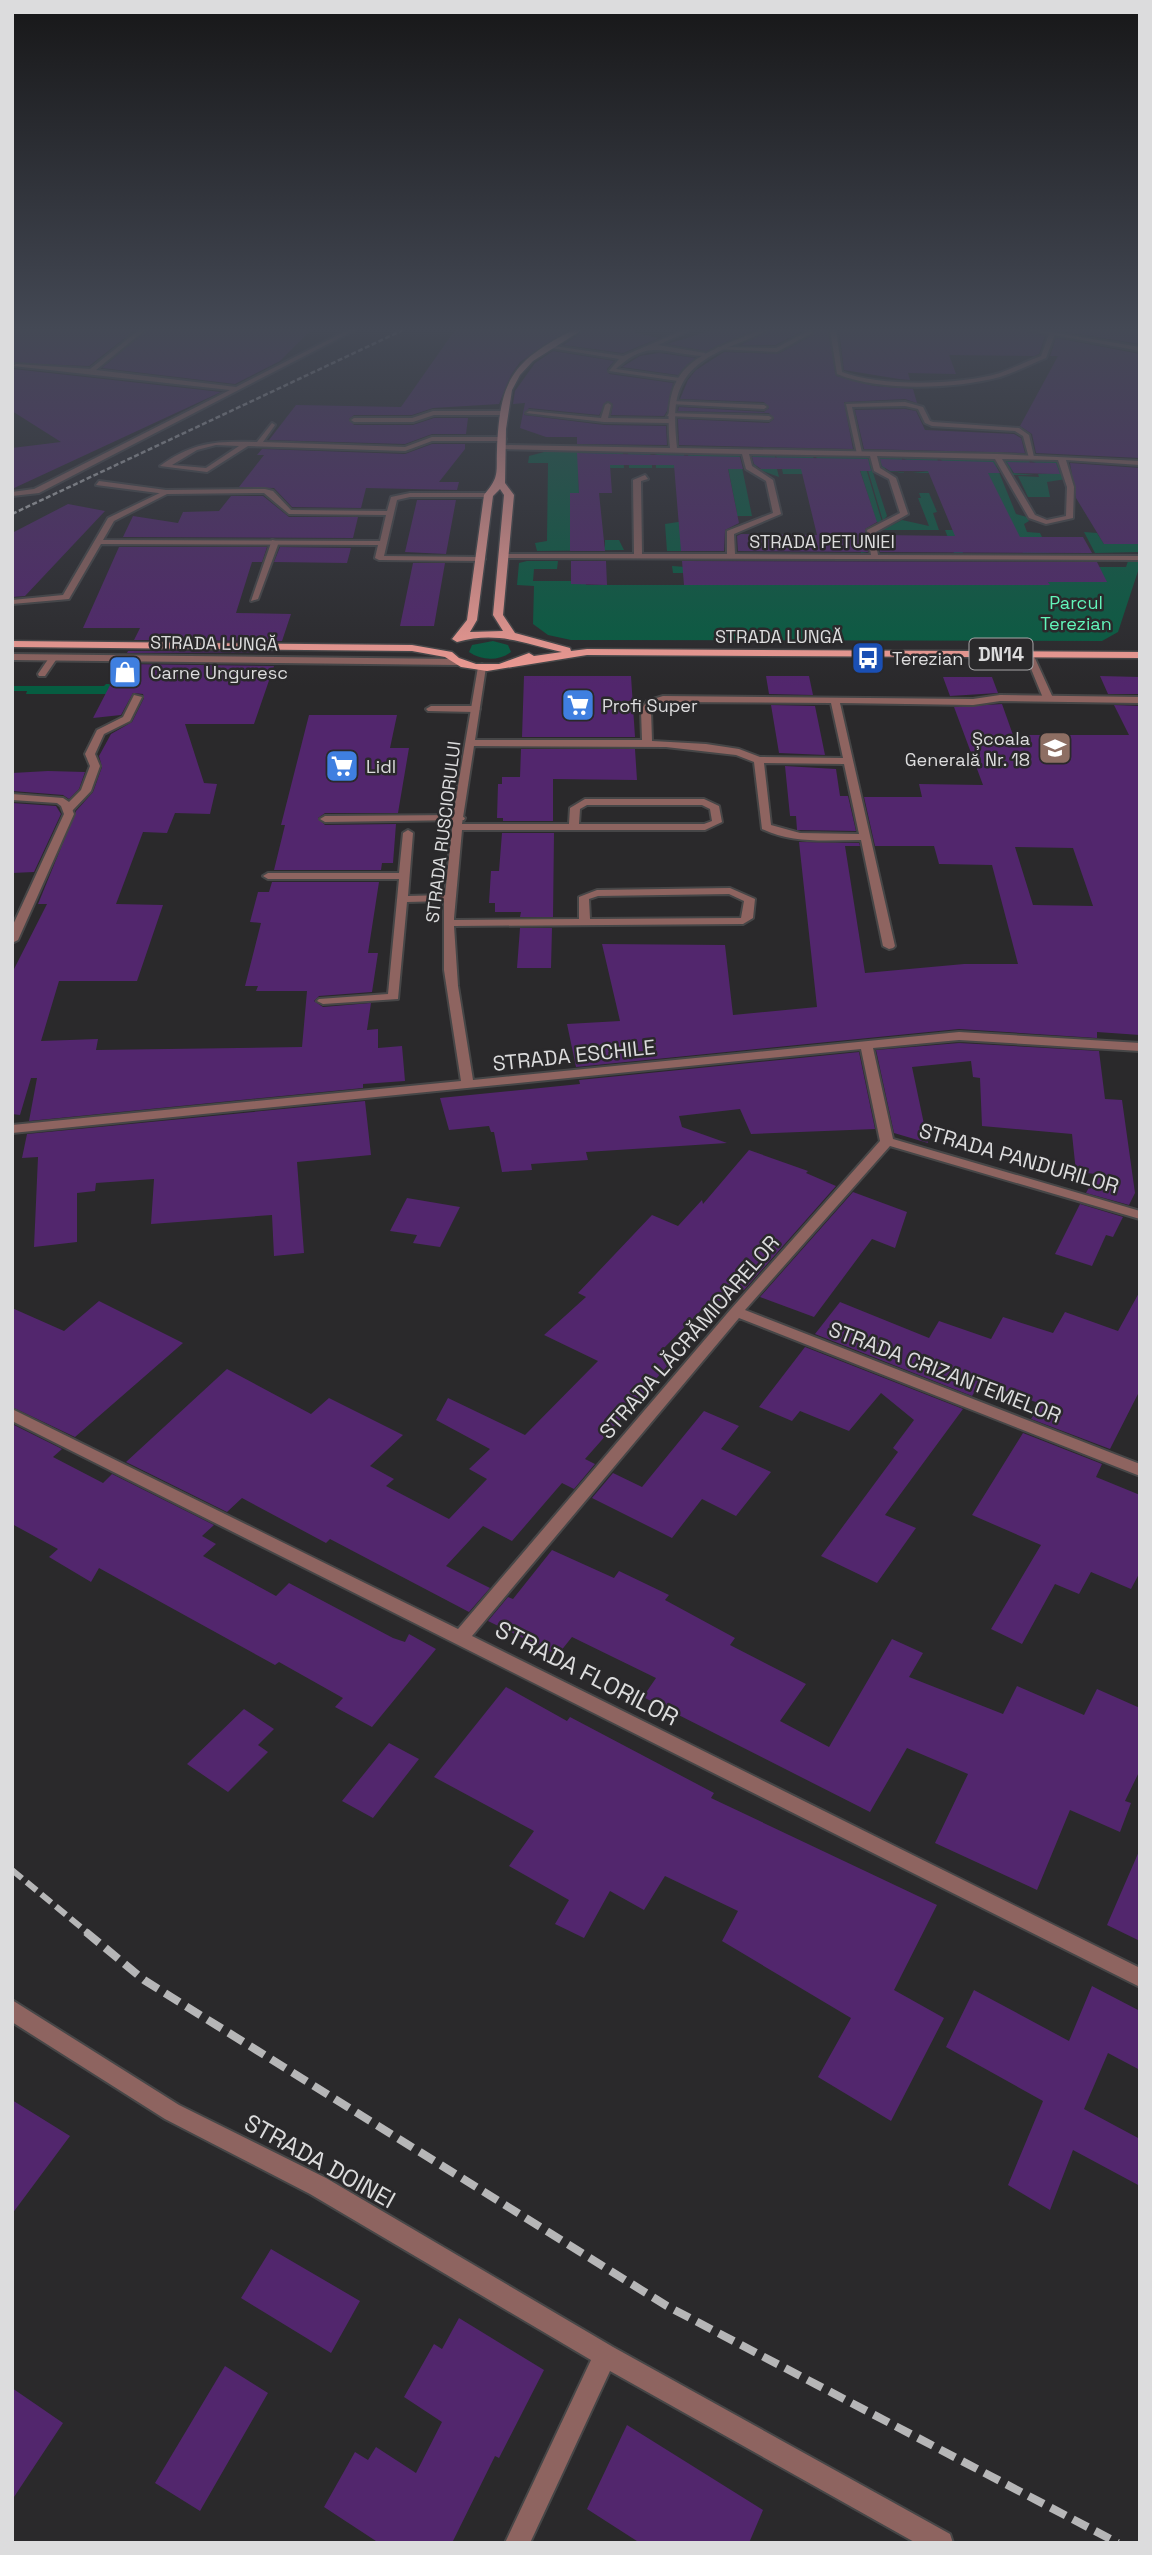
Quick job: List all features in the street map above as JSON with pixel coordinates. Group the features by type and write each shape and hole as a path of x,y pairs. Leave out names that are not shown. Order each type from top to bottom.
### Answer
{"main road":[{"path":"448,654 447,649 471,624 489,495 500,483 503,449"},
{"path":"500,483 509,495 498,615 510,634"},
{"name":"DN14","path":"457,639 485,633 510,634 527,641"},
{"name":"STRADA LUNGĂ","path":"412,649 457,639"},
{"path":"522,661 532,651 527,641"},
{"name":"STRADA LUNGĂ","path":"527,641 587,652"},
{"name":"STRADA LUNGĂ","path":"12,644 412,649 448,654"},
{"name":"STRADA LUNGĂ","path":"522,661 587,652 1140,655"},
{"name":"DN14","path":"448,654 458,662 482,667 522,661"}],"street":[{"path":"12,494 36,491 119,449"},
{"path":"197,449 164,466 207,470 239,449"},
{"path":"682,449 1031,457 1140,463"},
{"path":"1029,449 1031,457"},
{"path":"731,556 730,533 777,514 769,480 749,467 745,451"},
{"path":"872,453 877,469 892,478 904,513 870,532 876,557"},
{"path":"997,456 1007,477 1016,483 1032,516 1058,522 1069,518 1073,488 1062,458"},
{"path":"638,556 636,480 645,477"},
{"path":"99,483 166,492 265,491 271,493 289,512 390,513"},
{"path":"12,602 66,597 111,520 166,492"},
{"path":"481,559 379,558 394,499 400,496 489,495"},
{"path":"98,542 382,543"},
{"path":"254,598 275,542"},
{"name":"STRADA PETUNIEI","path":"505,556 1140,558"},
{"path":"1030,654 1048,698"},
{"name":"STRADA LUNGĂ","path":"12,657 458,662"},
{"path":"42,674 54,657"},
{"name":"STRADA RUSCIORULUI","path":"468,1085 452,983 449,923 459,823 482,667"},
{"path":"68,809 86,791 95,766 90,754 100,732 127,719 136,697"},
{"path":"648,744 646,710 655,700 973,702 1000,698 1140,699"},
{"path":"835,700 889,946"},
{"path":"431,709 475,709"},
{"path":"471,743 648,744 740,751 759,761 847,761"},
{"path":"759,761 766,827 775,832 790,834 863,837"},
{"path":"12,797 51,799 65,804 69,814 12,940"},
{"path":"326,819 574,826 705,827 717,822 715,808 704,802 585,802 575,808 574,826"},
{"name":"STRADA RUSCIORULUI","path":"323,1001 394,997 408,833"},
{"name":"STRADA RUSCIORULUI","path":"268,876 404,876"},
{"path":"449,923 743,922 748,918 750,900 730,891 597,893 584,897 585,922"},
{"path":"402,900 452,898"},
{"name":"STRADA ESCHILE","path":"12,1129 866,1045 989,1036 1140,1047"},
{"path":"866,1045 887,1141"},
{"name":"STRADA PANDURILOR","path":"887,1141 1140,1215"},
{"name":"STRADA LĂCRĂMIOARELOR","path":"461,1637 736,1312 887,1141"},
{"name":"STRADA CRIZANTEMELOR","path":"736,1312 1140,1470"},
{"name":"STRADA FLORILOR","path":"12,1414 1140,1978"},
{"name":"STRADA DOINEI","path":"12,2010 173,2112 318,2186 605,2355 941,2543"},
{"path":"517,2543 605,2355"}],"green space":[{"path":"548,451 739,453 752,516 722,516 708,538 709,551 667,551 665,524 737,513 727,463 689,469 688,454 684,453 685,468 656,468 656,465 677,465 653,453 632,465 652,465 652,468 629,468 628,453 623,452 624,468 610,468 610,461 578,461 579,493 605,548 605,540 619,540 624,550 537,551 535,543 547,541 548,463 528,463 529,456"},
{"path":"765,452 868,457 887,516 883,521 865,465 882,522 859,522 867,552 861,553 858,540 849,540 843,518 875,517 859,467 829,467 831,474 820,474 816,456 813,455 816,474 783,474 782,469 801,469 799,459 778,459 775,455 775,459 755,459 757,469 752,454"},
{"path":"888,455 994,460 1016,514 1027,517 1029,521 1024,524 1027,532 1040,533 1042,537 1018,537 1051,553 1023,553 1021,549 962,550 963,553 954,553 945,530 953,530 949,478 941,459 937,459 943,473 912,473 931,471 902,458 902,461 883,461 886,470 883,470 878,457"},
{"path":"1013,459 1057,461 1066,479 1047,482 1050,497 1028,497 1018,476 1039,477 1038,474 1059,473 1029,460 1030,464 1009,464 1013,473 1035,475 1013,475 1004,460"},
{"path":"758,469 777,469 779,477"},
{"path":"919,493 929,493 937,512 933,513 939,530 882,530 902,520 929,526 918,498 921,498"},
{"path":"1140,519 1140,552 1095,553 1084,532 1097,533 1104,544 1138,544"},
{"name":"Parcul Terezian","path":"558,561 557,569 534,569 533,581 586,581 586,585 695,585 694,573 673,573 672,566 944,585 1049,585 1048,582 1073,567 1126,567 1128,561 1140,561 1140,565 1118,632 1102,641 571,640 548,635 533,624 534,586 517,585 519,563"},
{"path":"493,641 508,645 511,652 490,659 469,652 472,645"},
{"path":"119,684 130,694 26,694 27,691 12,691 12,686"}],"building":[{"path":"12,449 98,449 12,489"},
{"path":"262,449 405,454 418,449 465,449 439,482 459,482 457,490 366,488 361,508 292,507 274,488 239,487 264,455 257,455"},
{"path":"873,449 1024,449 1025,453"},
{"path":"1035,449 1140,449 1140,458 1036,453"},
{"path":"577,453 740,457 743,469 728,469 739,523 725,530 724,551 681,551 674,465 610,465 612,493 599,493 605,551 570,551 570,493 579,493"},
{"path":"752,457 868,459 871,471 860,471 877,522 865,529 868,552 738,551 737,536 741,534 817,535 801,469 761,469 754,464"},
{"path":"880,459 993,462 1000,473 988,473 1020,537 1083,537 1092,553 880,552 877,534 880,533 955,536 928,471 890,471 882,466"},
{"path":"1007,462 1056,463 1060,474 1014,473"},
{"path":"1070,463 1140,468 1140,544 1104,544 1076,498"},
{"path":"231,496 263,496 289,517 358,517 353,538 123,537 133,516 178,523 183,512 219,511"},
{"path":"417,500 456,500 446,554 405,552"},
{"path":"68,504 105,511 25,596 12,597 12,533"},
{"path":"119,547 267,547 262,562 252,562 236,613 291,614 282,641 134,640 140,628 83,628"},
{"path":"280,547 351,548 347,563 274,562"},
{"path":"571,561 606,561 607,585 571,584"},
{"path":"682,561 1097,562 1107,582 1048,582 1050,585 684,585"},
{"path":"413,563 445,563 434,626 400,626"},
{"path":"128,651 278,652 127,653"},
{"path":"121,664 274,666 254,724 185,724 204,783 217,784 210,814 175,813 167,833 143,832 116,904 163,905 137,981 59,981 41,1041 98,1039 96,1050 302,1047 307,991 256,991 258,986 245,986 261,923 250,922 258,892 269,892 272,882 379,882 368,953 378,953 372,992 319,996 314,1001 323,1007 371,1003 367,1030 378,1029 378,1048 402,1046 405,1081 363,1084 363,1088 29,1121 37,1078 31,1078 20,1115 12,1114 12,973 47,904 38,904 76,811 93,792 102,767 99,756 111,734 132,722 144,698 143,694 133,693 121,715 93,718"},
{"name":"Profi Super","path":"524,676 631,676 635,737 522,737"},
{"path":"766,676 809,676 813,695 769,694"},
{"path":"1100,676 1140,677 1140,694 1108,694"},
{"path":"943,677 992,677 998,693 950,696"},
{"path":"1002,704 1013,735 1129,735 1114,705 1140,706 1140,1035 1097,1032 1097,1038 959,1029 576,1067 567,1024 620,1021 602,944 725,945 733,1015 817,1007 799,842 859,843 860,846 845,846 865,973 964,964 1018,964 992,865 939,864 934,846 875,846 864,797 922,797 919,784 983,785 954,707","holes":["1015,847 1073,848 1093,906 1033,905"]},
{"path":"771,705 815,706 825,755 779,753"},
{"path":"309,715 397,715 390,748 409,748 398,813 325,813 318,818 325,825 396,824 393,863 382,863 381,870 274,870 285,825 281,825"},
{"path":"521,749 635,749 637,780 553,779 553,821 503,821 503,818 497,818 498,784 502,784 502,777 520,777"},
{"path":"785,766 836,769 840,796 848,796 856,831 797,830 796,816 790,816"},
{"path":"85,772 79,789 69,799 63,795 12,791 12,773"},
{"path":"12,803 56,806 61,814 34,872 12,873"},
{"path":"502,833 554,833 553,917 520,917 521,912 495,912 495,903 489,903 491,871 499,871"},
{"path":"520,928 552,928 551,968 517,968"},
{"path":"959,1043 1099,1051 1105,1099 1122,1100 1135,1193 1129,1205 1086,1193 1096,1174 1076,1172 1072,1134 982,1126 980,1078 973,1077 971,1061 912,1067 928,1143 894,1133 876,1050"},
{"path":"859,1052 875,1129 751,1134 740,1109 679,1116 682,1127 727,1143 586,1152 588,1160 531,1164 532,1170 502,1172 494,1132 491,1132 489,1126 449,1130 440,1098 580,1084 579,1080"},
{"path":"365,1101 371,1155 297,1162 304,1253 274,1256 272,1215 151,1224 154,1179 96,1183 95,1191 77,1193 77,1242 34,1247 38,1157 22,1158 27,1134"},
{"path":"749,1150 808,1171 806,1173 836,1186 744,1290 734,1286 720,1301 713,1298 662,1350 672,1355 666,1361 670,1363 585,1459 595,1464 574,1489 562,1483 512,1541 483,1526 446,1566 490,1588 469,1612 330,1539 326,1543 242,1498 227,1512 126,1462 227,1369 311,1414 329,1398 403,1435 370,1466 394,1479 386,1486 449,1519 487,1479 469,1469 490,1449 436,1420 448,1398 525,1435 598,1361 544,1335 586,1297 578,1293 652,1215 678,1226 702,1200 703,1204"},
{"path":"853,1192 907,1212 895,1248 872,1239 814,1317 760,1297"},
{"path":"407,1198 460,1207 440,1247 413,1243 417,1235 390,1231"},
{"path":"1080,1204 1123,1217 1113,1237 1106,1235 1092,1266 1055,1254"},
{"path":"1140,1291 1140,1390 1110,1449 1031,1419 1041,1404 981,1382 972,1396 815,1334 840,1302 929,1338 939,1321 991,1339 1003,1317 1053,1333 1065,1312 1118,1331"},
{"path":"99,1301 183,1343 75,1437 12,1407 12,1308 64,1331"},
{"path":"805,1347 963,1409 885,1515 916,1528 877,1583 821,1556 898,1452 893,1448 914,1420 881,1393 849,1431 800,1411 792,1421 759,1407"},
{"path":"704,1411 739,1426 721,1449 771,1472 736,1516 702,1499 672,1538 592,1498 613,1473 642,1487"},
{"path":"12,1424 62,1449 53,1457 103,1483 112,1474 214,1525 202,1536 216,1544 203,1556 276,1596 289,1583 393,1638 405,1642 409,1634 436,1649 372,1727 335,1707 343,1698 279,1662 275,1665 99,1568 91,1582 49,1557 58,1549 12,1524"},
{"path":"1023,1433 1102,1464 1096,1477 1140,1495 1140,1572 1131,1589 1091,1572 1079,1594 1055,1584 1022,1644 991,1629 1041,1545 972,1515"},
{"path":"552,1550 614,1578 619,1571 669,1595 665,1600 735,1638 730,1645 806,1684 780,1721 829,1747 892,1639 923,1653 909,1677 1003,1714 1017,1686 1084,1715 1097,1689 1140,1708 1140,1770 1125,1801 1131,1803 1120,1832 1070,1810 1037,1890 935,1843 968,1774 907,1748 870,1812 643,1697 656,1678 572,1637 560,1652 551,1652 488,1621 508,1597 513,1599"},
{"path":"506,1687 567,1721 570,1717 714,1793 711,1798 937,1905 894,1990 944,2018 891,2121 818,2077 851,2018 722,1941 738,1911 665,1876 644,1910 610,1891 584,1938 555,1924 569,1900 509,1866 534,1831 434,1777"},
{"path":"244,1709 274,1729 258,1745 268,1752 228,1792 187,1764"},
{"path":"389,1743 419,1759 373,1818 342,1801"},
{"path":"1140,1849 1140,1941 1107,1925"},
{"path":"1092,1986 1140,2011 1140,2070 1108,2053 1084,2109 1140,2139 1140,2186 1073,2150 1050,2210 1008,2185 1043,2101 946,2047 974,1990 1069,2041"},
{"path":"12,2100 70,2136 12,2214"},
{"path":"271,2249 360,2301 331,2353 241,2298"},
{"path":"459,2318 544,2370 499,2458 495,2456 452,2543 379,2543 324,2507 355,2452 368,2460 376,2447 416,2473 442,2422 404,2397 434,2344 442,2349"},
{"path":"225,2366 268,2393 200,2511 155,2483"},
{"path":"12,2388 63,2423 12,2500"},
{"path":"627,2425 763,2510 749,2543 640,2543 587,2509"}],"railway":[{"path":"12,514 150,449"},
{"path":"12,1870 88,1933"},
{"path":"86,1932 144,1980 667,2306 1118,2543"}],"place":[{"name":"Terezian","path":"868,658"},
{"name":"Carne Unguresc","path":"125,672"},
{"name":"Profi Super","path":"578,705"},
{"name":"Școala Generală Nr. 18","path":"1055,748"},
{"name":"Lidl","path":"342,766"}]}
